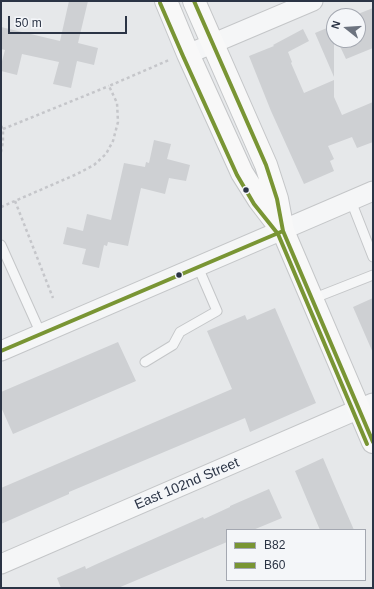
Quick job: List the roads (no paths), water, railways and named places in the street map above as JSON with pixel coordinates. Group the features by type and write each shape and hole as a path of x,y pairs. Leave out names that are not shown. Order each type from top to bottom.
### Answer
{"main road":[{"path":"166,1 179,57 242,173 265,209 283,231"},
{"path":"194,1 266,165 277,199 283,231 312,299 366,406 373,442"}],"street":[{"path":"179,57 313,1"},
{"path":"1,351 373,191"},
{"name":"East 102nd Street","path":"1,564 366,406"}],"lane":[{"path":"351,201 373,257"},
{"path":"1,245 40,334"},
{"path":"144,362 173,345 180,332 217,311 198,267"},
{"path":"312,299 373,275"}]}
